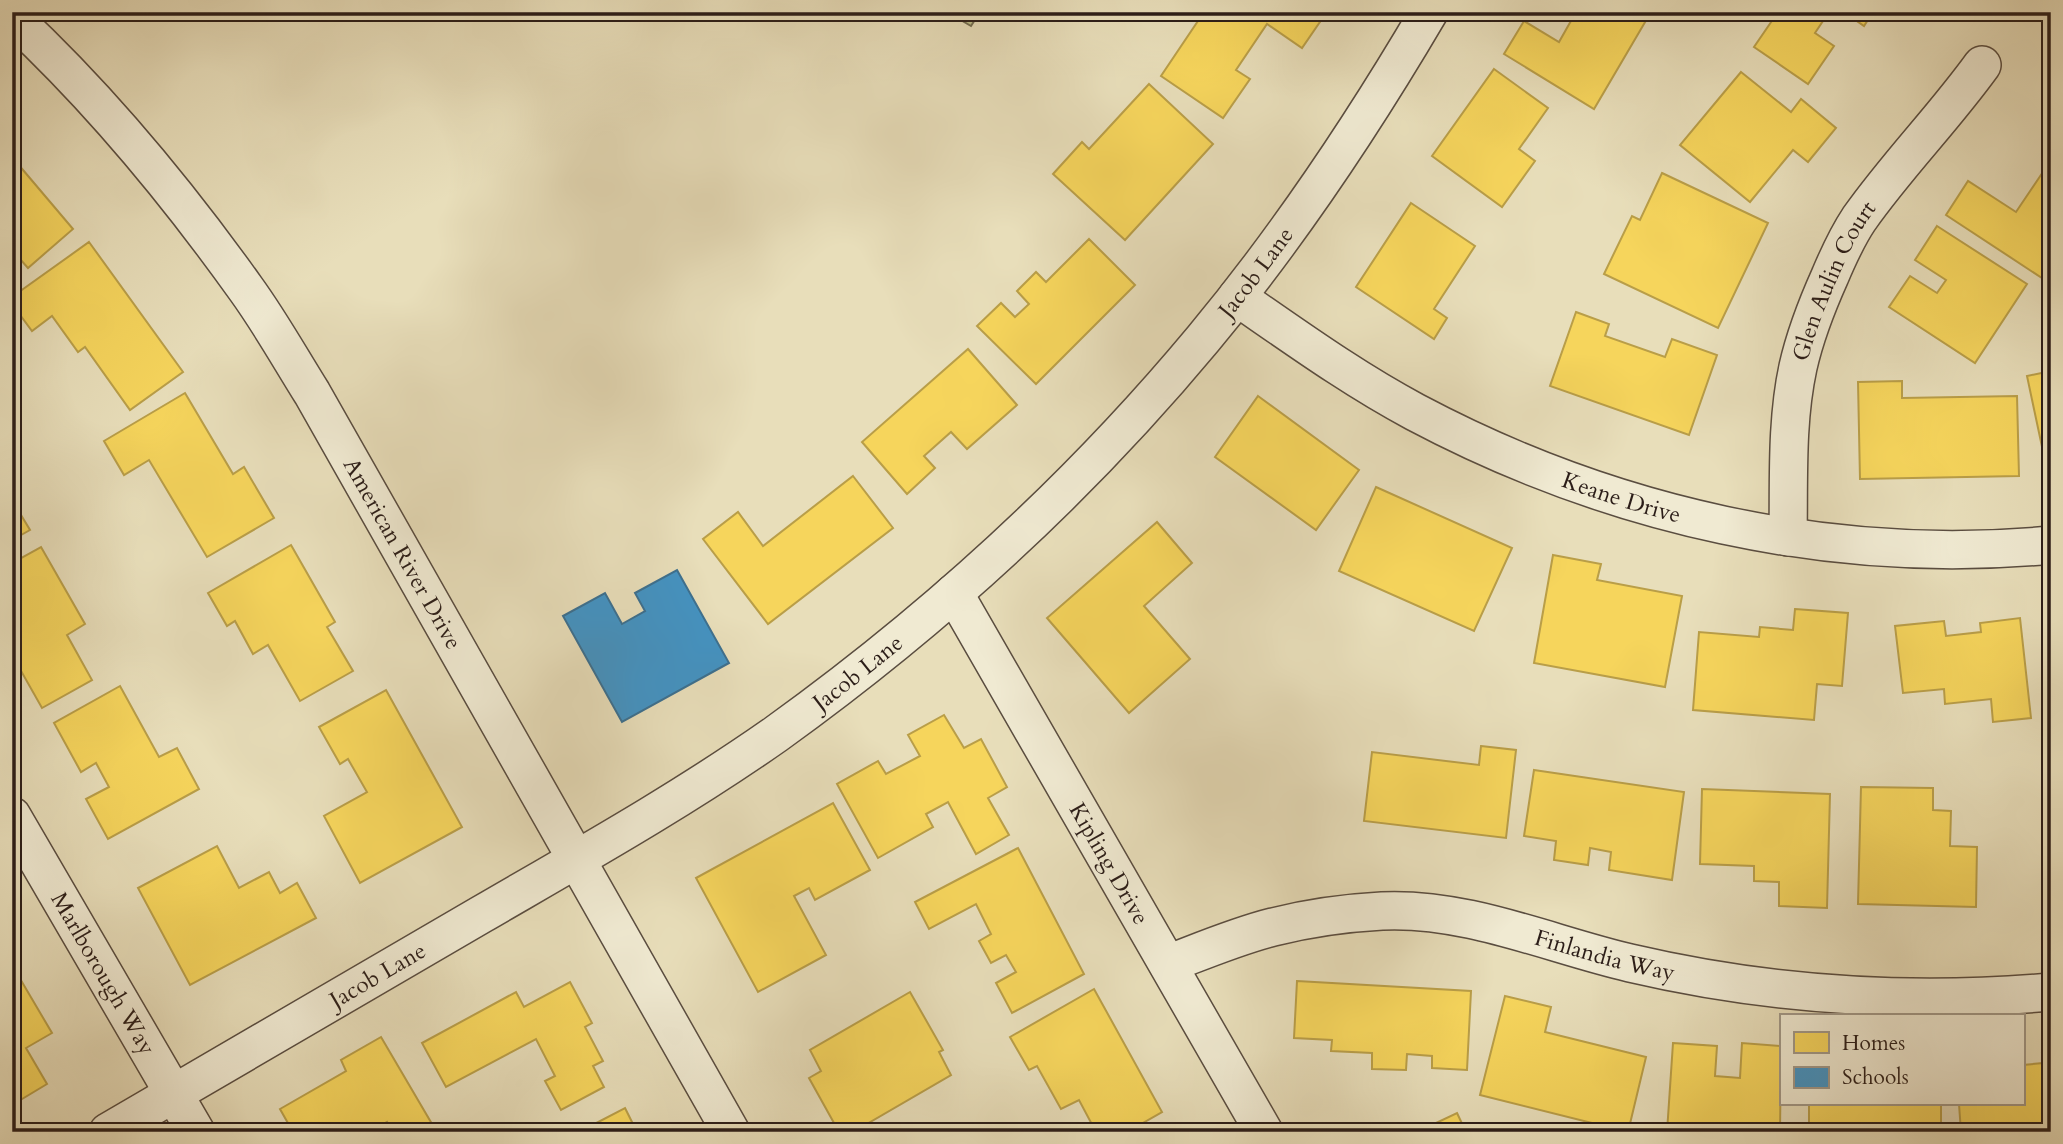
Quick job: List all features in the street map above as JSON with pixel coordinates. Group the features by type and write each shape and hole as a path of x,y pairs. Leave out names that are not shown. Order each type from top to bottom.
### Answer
{"street":[{"name":"Jacob Lane","path":"108,1132 678,799 775,734 869,664 954,593 1045,510 1143,407 1237,297 1321,184 1385,87 1429,12"},
{"name":"American River Drive","path":"12,17 107,114 176,195 247,291 312,393 731,1132"},
{"name":"Glen Aulin Court","path":"1787,537 1790,430 1798,367 1816,307 1857,222 1895,171 1957,100 1982,65"},
{"name":"Keane Drive","path":"1237,297 1345,371 1413,411 1483,447 1556,477 1668,513 1787,537 1901,549 2019,548 2051,545"},
{"name":"Kipling Drive","path":"954,593 1264,1132"},
{"name":"Marlborough Way","path":"12,816 196,1132"},
{"name":"Finlandia Way","path":"1168,964 1270,928 1315,918 1412,911 1469,920 1631,963 1741,983 1828,993 1927,998 2001,997 2051,992"}],"green space":[{"path":"947,12 980,12 971,26"}],"building: Homes":[{"path":"1204,12 1318,12 1324,16 1302,48 1267,24 1236,70 1250,79 1223,118 1161,76"},
{"path":"1576,12 1651,12 1594,109 1504,54 1524,21 1559,42"},
{"path":"1778,12 1829,12 1815,33 1834,46 1808,84 1754,47"},
{"path":"1844,12 1873,12 1864,26"},
{"path":"1494,69 1548,108 1519,149 1535,161 1502,207 1432,156"},
{"path":"1741,72 1791,112 1801,99 1836,128 1808,162 1793,150 1750,202 1680,145"},
{"path":"1149,84 1213,144 1125,240 1053,174 1082,142 1089,149"},
{"path":"12,157 73,229 28,268 12,250"},
{"path":"2051,160 2051,284 1946,215 1968,181 2016,212"},
{"path":"1662,173 1768,223 1718,328 1604,274 1632,216 1640,220"},
{"path":"1411,203 1475,246 1434,309 1447,318 1434,339 1356,287"},
{"path":"1937,226 2027,284 1975,363 1889,307 1910,276 1937,293 1946,280 1915,260"},
{"path":"1089,239 1135,285 1036,384 977,326 1001,303 1015,317 1029,304 1017,291 1036,272 1046,282"},
{"path":"89,242 183,372 130,410 85,347 78,352 52,316 32,331 12,304 12,297"},
{"path":"1576,312 1609,324 1605,336 1665,357 1672,339 1717,355 1689,435 1550,386"},
{"path":"968,349 1017,405 967,449 951,432 924,456 935,468 907,494 862,442"},
{"path":"2051,371 2051,459 2045,461 2027,376"},
{"path":"1902,381 1902,398 2017,396 2019,476 1860,479 1858,382"},
{"path":"185,393 233,474 244,467 274,518 207,557 149,460 124,475 104,441"},
{"path":"1258,396 1359,470 1316,530 1215,457"},
{"path":"853,476 893,528 768,624 703,539 738,512 763,546"},
{"path":"1376,487 1512,548 1474,631 1339,571"},
{"path":"12,500 30,530 12,540"},
{"path":"1157,522 1192,563 1144,606 1190,659 1129,713 1047,618"},
{"path":"291,545 335,622 327,627 353,671 300,701 268,645 253,654 235,621 227,626 208,593"},
{"path":"41,547 85,624 67,635 92,680 42,708 12,655 12,563"},
{"path":"1553,555 1601,564 1597,580 1682,596 1665,687 1534,663"},
{"path":"1795,609 1848,613 1842,686 1817,684 1814,720 1693,710 1699,632 1759,637 1760,627 1793,630"},
{"path":"2020,618 2031,718 1993,722 1991,699 1945,704 1944,689 1903,693 1895,626 1944,621 1946,636 1981,632 1980,623"},
{"path":"120,686 159,757 177,748 199,789 108,839 86,799 109,787 96,763 81,772 54,723"},
{"path":"386,690 462,827 360,883 324,816 367,792 348,759 340,764 319,727"},
{"path":"944,715 964,748 981,739 1007,787 988,798 1009,835 976,854 948,802 926,814 933,827 878,858 837,784 878,761 886,774 920,756 908,735"},
{"path":"1481,746 1516,750 1506,838 1364,821 1372,752 1479,765"},
{"path":"1534,770 1684,792 1672,880 1609,870 1611,852 1590,848 1588,865 1554,860 1556,841 1524,836"},
{"path":"1861,787 1933,788 1933,810 1951,811 1950,846 1977,847 1976,907 1858,904"},
{"path":"1702,789 1830,794 1827,908 1779,906 1779,882 1754,881 1754,866 1700,864"},
{"path":"833,803 870,870 815,900 809,888 794,896 826,955 758,992 696,878"},
{"path":"217,846 239,888 269,872 280,893 297,883 316,918 190,985 138,888"},
{"path":"1018,848 1084,974 1012,1013 996,983 1016,972 1006,955 991,963 979,941 991,934 976,904 929,929 915,902"},
{"path":"12,965 52,1033 26,1048 47,1084 12,1105"},
{"path":"1297,981 1471,991 1467,1070 1432,1068 1432,1056 1407,1054 1406,1070 1372,1069 1372,1053 1331,1051 1332,1040 1294,1038"},
{"path":"570,982 592,1023 585,1027 603,1061 593,1066 604,1087 561,1110 545,1081 555,1076 536,1039 446,1087 422,1043 516,992 524,1007"},
{"path":"1094,989 1162,1112 1127,1132 1096,1132 1079,1100 1061,1109 1037,1066 1029,1070 1010,1037"},
{"path":"910,992 943,1050 939,1052 951,1075 853,1132 839,1132 809,1078 821,1071 810,1050"},
{"path":"1505,996 1551,1007 1545,1032 1646,1057 1628,1132 1480,1095"},
{"path":"381,1037 432,1124 419,1132 392,1132 387,1122 370,1132 293,1132 280,1109 346,1071 341,1060"},
{"path":"1673,1043 1717,1046 1715,1076 1740,1078 1742,1043 1780,1046 1780,1132 1667,1132"},
{"path":"2051,1052 2051,1132 2033,1132 2033,1127 2012,1129 2012,1132 1961,1132 1959,1106 2024,1106 2024,1065 2043,1063 2042,1053"},
{"path":"1809,1106 1941,1106 1941,1132 1809,1132"},
{"path":"625,1108 637,1132 579,1132"},
{"path":"1457,1113 1466,1132 1417,1132"},
{"path":"978,1125 982,1132 967,1132"},
{"path":"1178,1125 1182,1132 1166,1132"}],"building: Schools":[{"path":"677,570 729,663 622,722 563,616 605,593 622,624 645,611 635,593"}]}
